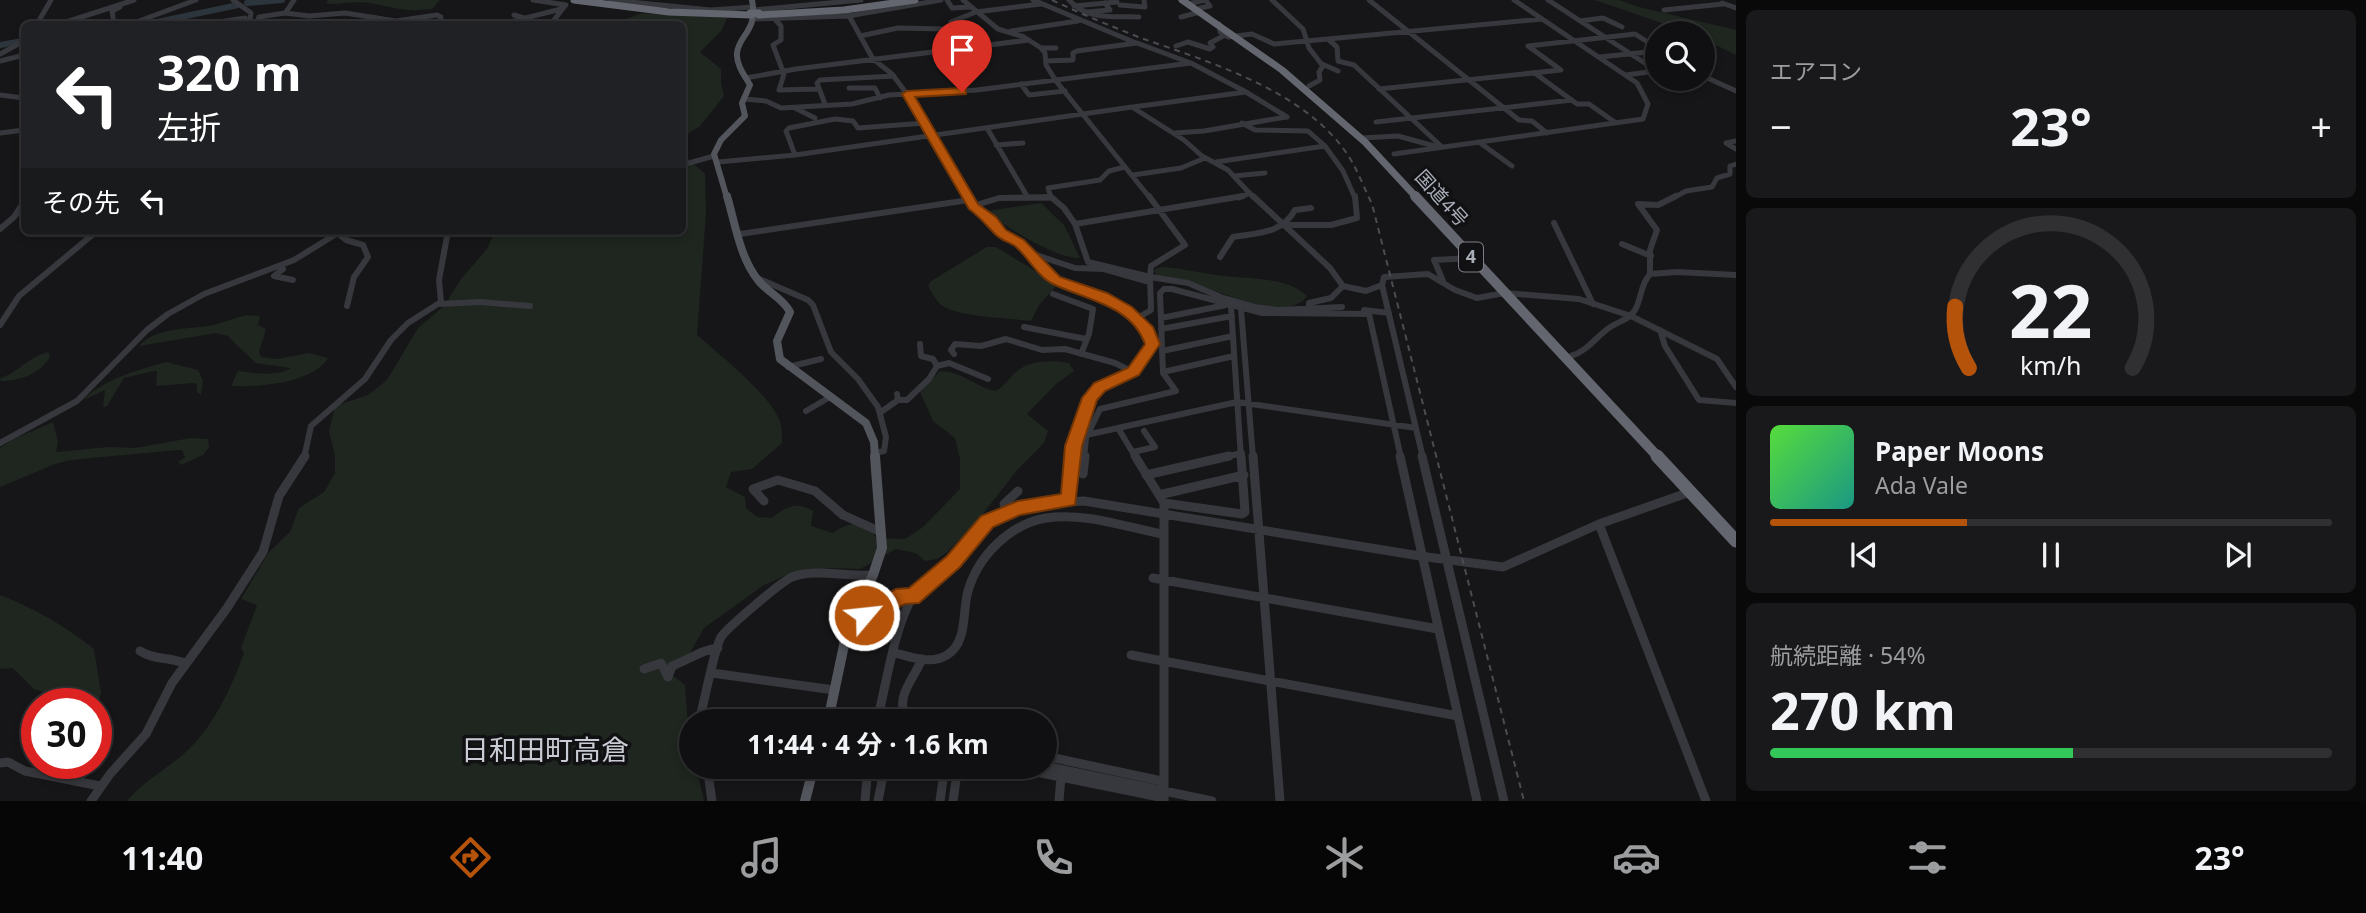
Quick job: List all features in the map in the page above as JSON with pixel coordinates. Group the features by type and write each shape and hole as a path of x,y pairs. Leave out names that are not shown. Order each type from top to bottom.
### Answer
{"highway":[{"path":"588,0 670,10 754,11 834,9 902,0"},
{"path":"568,4 669,12 844,10 915,0"},
{"name":"国道4号","path":"1196,3 1233,35 1304,87 1364,138 1472,258 1571,356 1736,541"},
{"name":"国道4号","path":"1196,3 1233,35 1263,51 1308,86 1364,138 1693,491 1736,531"}],"main road":[{"path":"754,11 752,28 737,52 740,68 750,86 741,106 745,118 721,140 716,159 721,185 740,234 745,256 755,277 790,312 777,341 780,359 866,423 875,453 881,548 873,575 852,618 830,709"},
{"path":"805,801 811,779"}],"street":[{"path":"39,21 51,0"},
{"path":"69,21 134,0"},
{"path":"114,21 112,11 140,0"},
{"path":"139,21 196,0"},
{"path":"233,0 251,13 250,21"},
{"path":"285,13 294,0"},
{"path":"533,0 568,4"},
{"path":"610,0 774,14 848,15 871,15 941,0"},
{"path":"773,0 774,14 781,26 781,40 773,45 783,71 780,91 819,89"},
{"path":"754,11 774,14 861,0"},
{"path":"947,0 952,8 972,7"},
{"path":"963,0 997,28 1029,40 1042,50 1056,81 1185,244 1151,266 1151,310 1136,319"},
{"path":"1033,0 1078,21 1191,63 1288,118 1174,133"},
{"path":"1069,0 1074,6 1100,18 1139,15"},
{"path":"1074,6 1092,2 1118,2 1144,7 1144,0"},
{"path":"1272,0 1303,29 1307,41 1322,64 1338,71"},
{"path":"1369,0 1519,120 1532,121 1547,133"},
{"path":"1394,154 1642,120 1647,110 1647,99 1642,88 1514,0"},
{"path":"1548,0 1645,63"},
{"path":"1118,2 1126,15"},
{"path":"1664,10 1721,2 1736,9"},
{"path":"1085,12 1110,10 1105,3"},
{"path":"1181,17 1196,3"},
{"path":"513,21 568,4"},
{"path":"554,21 568,4"},
{"path":"860,36 898,28 945,29 978,12 1041,4"},
{"path":"257,21 259,17 285,13 309,16 350,13 393,21 437,15 441,17 440,21"},
{"path":"514,15 526,21"},
{"path":"848,15 873,59 894,76 907,94 973,206 991,219 1001,233 1030,253 1055,280 1102,296 1136,319 1151,336 1153,344 1133,372 1094,392 1077,437 1072,459 1069,500"},
{"path":"225,21 244,18"},
{"path":"1580,20 1603,18 1622,27"},
{"path":"1176,46 1188,42 1210,49 1213,47 1210,43 1233,35 1253,34 1272,44 1542,19"},
{"path":"1007,33 1078,21"},
{"path":"951,24 967,48"},
{"path":"997,28 1012,26 1016,31"},
{"path":"1379,89 1561,70 1528,46 1635,34 1645,43"},
{"path":"1261,39 1263,51"},
{"path":"746,78 1029,40"},
{"path":"1329,40 1336,46 1338,61 1353,64 1440,147"},
{"path":"0,54 21,43"},
{"path":"1046,61 1073,60 1073,53 1082,50 1137,44"},
{"path":"1042,50 1057,50"},
{"path":"1599,57 1645,53"},
{"path":"0,62 21,58"},
{"path":"744,99 766,101 781,108 860,103 907,94 1056,81 1191,63"},
{"path":"1308,86 1320,80 1322,64"},
{"path":"1626,75 1645,73"},
{"path":"1535,74 1577,104 1589,104 1617,124"},
{"path":"825,104 817,83 820,80 894,76"},
{"path":"1715,81 1736,91"},
{"path":"1021,84 1029,95 1065,91"},
{"path":"849,88 875,88 879,98 887,104"},
{"path":"686,164 716,159 795,155 1246,92"},
{"path":"0,95 21,98"},
{"path":"1376,122 1572,100"},
{"path":"1132,107 1234,176 1330,268 1342,286 1366,291 1382,285"},
{"path":"795,108 816,118"},
{"path":"795,155 786,131 793,127 835,119 853,121 858,128 925,123"},
{"path":"1242,123 1255,130 1307,130 1325,146 1356,193 1357,218 1325,228 1310,224 1284,225"},
{"path":"987,128 1027,196"},
{"path":"0,133 21,132"},
{"path":"1364,138 1406,137 1440,147"},
{"path":"1736,141 1726,143 1736,149"},
{"path":"1479,142 1512,166"},
{"path":"996,145 1023,143"},
{"path":"1216,163 1325,146"},
{"path":"1133,175 1181,168 1205,158"},
{"path":"1571,356 1580,354 1606,329 1631,316 1636,307 1639,286 1650,274 1650,256 1657,230 1638,204 1658,205 1686,191 1712,187 1717,178 1730,174 1730,166 1736,164"},
{"path":"1125,167 1109,171 1100,180 1048,188 1051,197 1064,208 1075,224 1088,262 1100,263 1150,280"},
{"path":"1234,176 1265,173"},
{"path":"1075,224 1235,199 1250,193"},
{"path":"973,206 993,198 1051,197"},
{"path":"740,234 968,199"},
{"path":"0,229 21,207"},
{"path":"1220,257 1233,237 1270,232 1292,220 1295,210 1311,208"},
{"path":"1554,223 1593,304"},
{"path":"0,324 19,296 92,235"},
{"path":"0,443 77,401 147,330 168,314 204,294 294,260 334,235"},
{"path":"342,235 346,240 363,245 368,257 354,277 347,306"},
{"path":"91,801 100,786 146,734 173,683 227,608 266,547 279,496 306,454 311,426 365,379 391,340 408,323 439,304 442,299 439,280 447,235"},
{"path":"1622,244 1650,256"},
{"path":"1030,253 1075,268 1104,269 1150,280 1188,283 1255,307 1339,307 1368,312"},
{"path":"1443,282 1434,260 1472,258"},
{"path":"293,280 274,275 294,260"},
{"path":"1650,274 1677,272 1736,275"},
{"path":"1504,801 1382,285 1384,277 1426,274 1455,290 1477,298 1509,293 1562,296 1593,304 1631,316 1717,359 1736,387"},
{"path":"755,277 760,276 813,305 831,352 858,379 881,412 886,437 884,451 875,453"},
{"path":"1309,309 1309,303 1331,298 1342,286"},
{"path":"1083,474 1087,435 1099,410 1176,391 1163,372 1160,293 1168,288 1185,289 1230,309"},
{"path":"1054,294 1093,309 1081,354"},
{"path":"439,304 480,302 530,306"},
{"path":"1161,318 1230,309 1286,315 1340,311 1389,313"},
{"path":"1161,329 1230,309"},
{"path":"880,709 902,623 912,597 954,561 987,522 1006,512 1069,500 1162,503 1242,514 1246,511 1230,309"},
{"path":"1241,309 1280,801"},
{"path":"1368,312 1477,801"},
{"path":"1024,327 1086,339"},
{"path":"1660,330 1665,346 1699,400 1736,402"},
{"path":"1162,351 1233,336"},
{"path":"988,379 953,359 951,350 955,344 970,346 1006,339 1042,350 1065,349 1133,372"},
{"path":"920,344 921,356 933,359 936,366"},
{"path":"1163,372 1234,356"},
{"path":"788,367 821,359"},
{"path":"881,412 898,397 907,400 929,379 936,366 953,359"},
{"path":"806,411 830,397"},
{"path":"1077,437 1237,402 1416,428"},
{"path":"1118,428 1162,503 1157,579 1163,660 1163,792"},
{"path":"1133,452 1155,447 1144,431"},
{"path":"1146,475 1242,453"},
{"path":"1162,503 1244,475"},
{"path":"764,501 753,489 778,480 815,491 843,515 881,533"},
{"path":"1006,512 1004,504 1018,491"},
{"path":"1162,503 1258,529 1448,561 1503,567 1599,524 1693,491"},
{"path":"895,653 922,659 938,659 955,648 974,575 993,548 1019,527 1046,518 1069,518 1162,534"},
{"path":"1599,524 1706,801"},
{"path":"702,709 718,648 726,630 788,579 821,573 852,577 873,575"},
{"path":"1157,579 1438,629"},
{"path":"852,618 864,615 903,595 912,597"},
{"path":"644,669 661,663 668,677 673,666 690,660 702,650 718,648"},
{"path":"139,651 152,659 172,657 186,664"},
{"path":"1131,655 1458,716"},
{"path":"900,709 900,699 919,671 922,659"},
{"path":"712,673 834,690"},
{"path":"1057,760 1163,792"},
{"path":"0,763 8,762 25,771 100,786"},
{"path":"1057,769 1212,801"},
{"path":"1057,776 1163,792"},
{"path":"1059,801 1061,777"},
{"path":"709,779 712,801"},
{"path":"865,801 867,779"},
{"path":"878,801 882,779"},
{"path":"940,801 943,779"},
{"path":"953,801 956,779"}],"shaded area":[{"path":"328,0 440,0 432,9 414,10 365,2 330,4 326,3"},
{"path":"1595,0 1619,0 1698,21 1655,21"},
{"path":"643,13 727,18 722,30 700,52 721,69 724,96 700,126 686,135 686,21 620,21"},
{"path":"1715,25 1736,30 1736,55 1715,45"},
{"path":"686,157 705,174 706,213 697,335 755,387 766,399 781,424 782,443 752,469 731,472 726,487 745,497 746,508 757,517 772,518 787,508 802,506 813,511 811,526 833,533 845,526 857,524 868,527 876,538 905,539 923,527 960,489 960,459 955,438 933,421 920,392 940,371 955,374 996,391 1021,368 1034,363 1069,363 1074,371 1056,384 1027,414 1048,431 1044,443 1018,469 975,524 946,553 937,559 925,561 916,553 896,549 860,569 829,568 789,574 764,585 704,628 690,653 672,675 685,685 687,709 679,709 679,779 699,779 704,801 127,801 190,748 222,704 244,653 241,648 257,605 241,599 269,552 290,532 299,508 324,492 335,473 335,455 329,431 335,406 368,395 387,380 418,328 444,306 461,279 487,249 493,235 686,235"},
{"path":"1041,203 1064,225 1080,258 1058,253 1031,241 987,211"},
{"path":"987,247 996,247 1055,283 1056,286 1039,305 1031,321 959,312 941,305 935,298 928,286 931,281"},
{"path":"1156,268 1279,282 1290,285 1307,296 1298,304 1286,307 1256,304 1157,276 1154,271"},
{"path":"246,315 260,316 258,325 266,329 259,352 261,357 277,359 309,353 328,358 320,367 297,379 255,386 231,386 238,371 273,373 291,368 256,363 228,336 216,333 139,346 164,332 214,325"},
{"path":"49,352 50,357 46,363 35,372 15,380 0,381 36,357"},
{"path":"166,362 198,370 203,381 201,395 197,392 197,384 193,383 156,386 157,371 154,371 124,378 107,406 103,407 105,390 81,401 111,381"},
{"path":"53,422 58,442 56,452 108,447 135,448 191,438 208,439 209,447 203,455 181,465 178,462 185,457 182,450 70,460 0,487 0,448"},
{"path":"0,595 49,618 94,649 100,688 33,688 13,668 0,669"}],"waterway":[{"path":"247,3 282,0"},
{"path":"162,21 238,5"},
{"path":"0,45 21,41"}],"railway":[{"path":"1052,0 1257,83 1311,116 1333,136 1351,160 1372,204 1524,801"}],"district":[{"name":"日和田町高倉","path":"545,750"}],"route":[{"path":"864,615 903,595 912,597 925,583 954,561 987,522 1018,508 1069,500 1073,446 1090,398 1100,387 1133,372 1153,344 1147,330 1121,306 1090,291 1055,280 1019,243 1001,233 991,219 973,206 907,94 962,92"}]}
